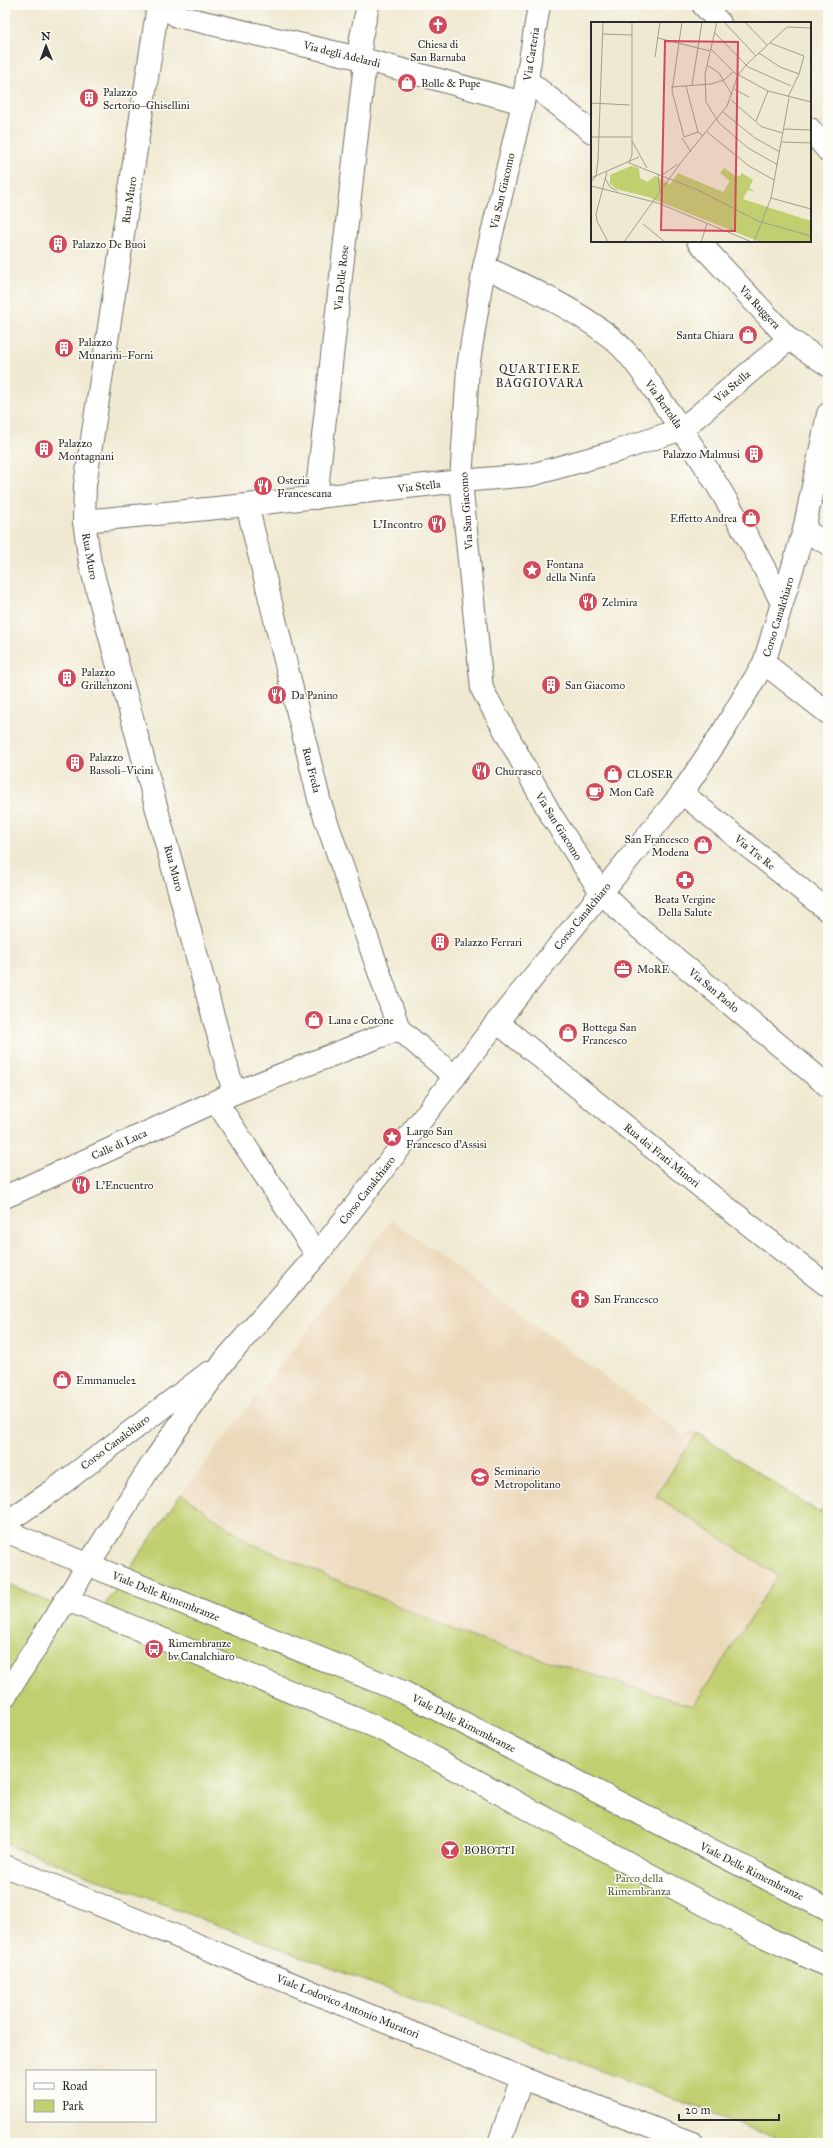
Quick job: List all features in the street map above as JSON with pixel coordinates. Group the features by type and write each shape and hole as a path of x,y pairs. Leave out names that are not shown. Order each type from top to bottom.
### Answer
{"street":[{"name":"Rua Muro","path":"158,5 86,486 84,521 90,563 110,643 154,795 225,1097"},
{"name":"Via degli Adelardi","path":"163,5 177,16 363,59 523,103"},
{"name":"Via Delle Rose","path":"316,498 364,72 360,42 368,5"},
{"name":"Via Carteria","path":"523,103 539,5"},
{"path":"703,5 719,22"},
{"path":"527,80 591,131"},
{"name":"Via San Giacomo","path":"523,103 484,267 468,367 462,481 482,689 551,815 601,892"},
{"path":"811,130 828,151"},
{"name":"Via Ruggera","path":"699,242 789,339 828,365"},
{"name":"Via Bertolda","path":"484,267 523,284 602,331 628,353 682,429 754,547 782,603"},
{"name":"Via Stella","path":"84,521 247,506 462,481 531,475 682,429 789,339"},
{"name":"Corso Canalchiaro","path":"5,1696 87,1564 154,1461 225,1360 317,1255 497,1022 682,793 724,730 764,663 804,530 828,414"},
{"name":"Rua Freda","path":"247,506 320,803 399,1028"},
{"path":"804,530 828,544"},
{"path":"764,663 828,713"},
{"name":"Via Tre Re","path":"682,793 828,911"},
{"name":"Via San Paolo","path":"601,892 631,921 828,1086"},
{"name":"Rua dei Frati Minori","path":"497,1022 712,1196 828,1286"},
{"path":"317,1255 225,1097 399,1028 455,1077"},
{"name":"Calle di Luca","path":"5,1197 225,1097"},
{"name":"Corso Canalchiaro","path":"5,1523 51,1492 225,1360"},
{"name":"Viale Delle Rimembranze","path":"5,1531 403,1692 828,1910"},
{"path":"65,1599 381,1729 761,1935 828,1966"},
{"name":"Viale Lodovico Antonio Muratori","path":"5,1866 522,2078 692,2143"},
{"path":"499,2143 522,2078"}],"shaded area":[{"name":"Seminario Metropolitano","path":"392,1220 685,1436 691,1429 820,1513 693,1706 468,1636 248,1542 181,1494"}],"green space":[{"name":"Parco della Rimembranza","path":"697,1433 820,1513 828,1500 828,2143 791,2143 5,1844 5,1582 93,1622 181,1494 248,1542 468,1636 693,1706 778,1576 656,1496"}],"place":[{"name":"Chiesa di San Barnaba","path":"438,25"},
{"name":"Bolle & Pupe","path":"407,83"},
{"name":"Palazzo Sertorio–Ghisellini","path":"89,98"},
{"name":"Palazzo De Buoi","path":"58,244"},
{"name":"Santa Chiara","path":"748,335"},
{"name":"Palazzo Munarini–Forni","path":"64,348"},
{"name":"Palazzo Montagnani","path":"44,449"},
{"name":"Palazzo Malmusi","path":"754,454"},
{"name":"Osteria Francescana","path":"263,486"},
{"name":"Effetto Andrea","path":"751,518"},
{"name":"L'Incontro","path":"437,524"},
{"name":"Fontana della Ninfa","path":"532,570"},
{"name":"Zelmira","path":"588,602"},
{"name":"Palazzo Grillenzoni","path":"67,678"},
{"name":"San Giacomo","path":"551,685"},
{"name":"Da Panino","path":"277,695"},
{"name":"Palazzo Bassoli–Vicini","path":"75,763"},
{"name":"Churrasco","path":"481,771"},
{"name":"CLOSER","path":"613,774"},
{"name":"Mon Cafè","path":"595,792"},
{"name":"San Francesco Modena","path":"703,845"},
{"name":"Beata Vergine Della Salute","path":"685,880"},
{"name":"Palazzo Ferrari","path":"440,942"},
{"name":"MoRE","path":"623,969"},
{"name":"Lana e Cotone","path":"314,1020"},
{"name":"Bottega San Francesco","path":"568,1033"},
{"name":"Largo San Francesco d’Assisi","path":"392,1137"},
{"name":"L'Encuentro","path":"81,1185"},
{"name":"San Francesco","path":"580,1299"},
{"name":"Emmanuele2","path":"62,1380"},
{"name":"Seminario Metropolitano","path":"480,1477"},
{"name":"Rimembranze bv Canalchiaro","path":"154,1649"},
{"name":"BOBOTTI","path":"450,1850"}],"district":[{"name":"QUARTIERE BAGGIOVARA","path":"540,376"}]}
